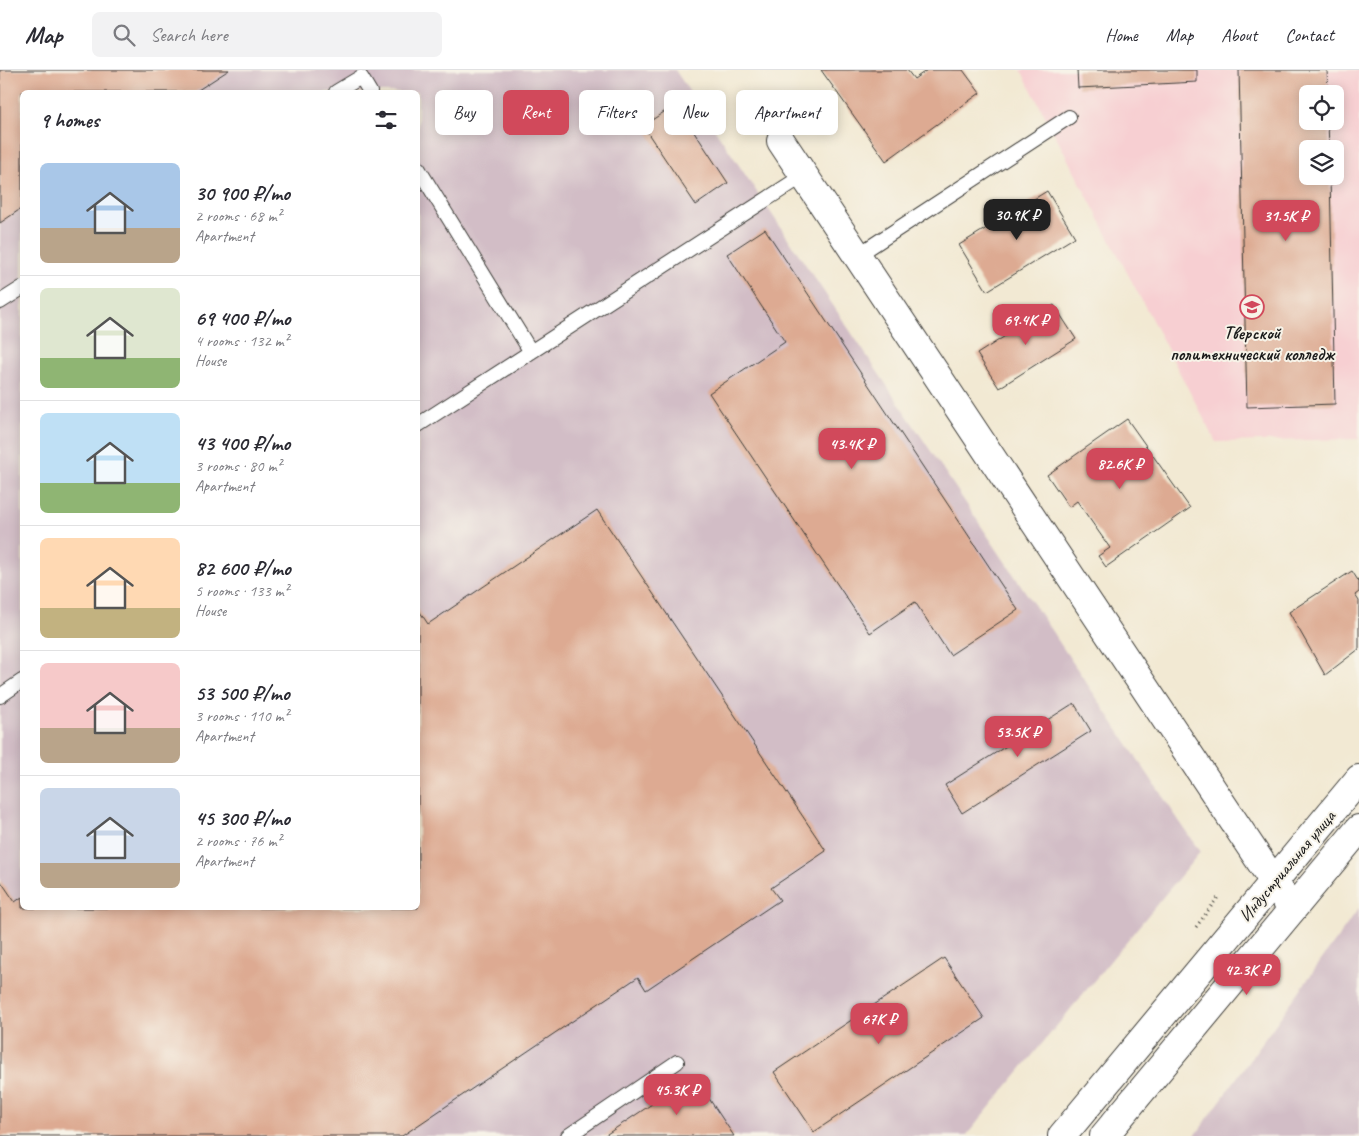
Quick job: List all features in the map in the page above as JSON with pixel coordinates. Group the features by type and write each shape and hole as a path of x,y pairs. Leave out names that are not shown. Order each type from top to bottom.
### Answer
{"street":[{"path":"781,141 1292,909"},
{"name":"Индустриальная улица","path":"1062,1136 1359,779"},
{"name":"Индустриальная улица","path":"1104,1136 1359,829"}],"lane":[{"path":"339,90 361,77 369,90"},
{"path":"858,255 1069,117"},
{"path":"420,171 531,352"},
{"path":"420,424 804,175"},
{"path":"0,302 20,289"},
{"path":"0,696 20,682"},
{"path":"568,1136 677,1062"}],"path":[{"path":"1196,927 1219,896"}],"shaded area":[{"path":"0,70 675,70 688,90 664,90 664,135 719,135 1200,852 966,1136 0,1136"},
{"name":"Тверской политехнический колледж","path":"1021,70 1359,70 1359,439 1216,442"},
{"path":"1359,908 1359,1136 1195,1136"}],"building":[{"path":"0,70 229,70 198,90 20,90 20,209 0,223"},
{"path":"821,70 907,70 914,79 927,70 963,70 980,93 886,161 838,94 838,90 835,90"},
{"path":"1077,70 1197,70 1197,82 1078,88"},
{"path":"1239,70 1327,70 1328,85 1299,85 1299,130 1328,130 1329,140 1299,140 1299,185 1330,185 1335,404 1247,407"},
{"path":"664,112 664,135 696,135 728,183 696,205 649,135 654,135 654,119"},
{"path":"1047,191 1075,237 987,291 959,245"},
{"path":"765,229 1018,610 950,655 915,602 870,633 709,393 785,342 727,254"},
{"path":"1054,305 1076,339 999,388 977,354"},
{"path":"1127,419 1190,508 1106,567 1098,556 1110,548 1077,501 1069,507 1047,475"},
{"path":"597,510 826,851 771,888 780,900 646,990 638,977 402,1136 0,1136 0,880 15,902 20,898 20,910 420,910 420,612 428,624"},
{"path":"1352,571 1359,582 1359,592 1355,595 1359,601 1359,649 1325,675 1289,612"},
{"path":"1074,703 1091,731 962,813 945,785"},
{"path":"944,958 984,1018 814,1132 774,1072"},
{"path":"694,1076 734,1136 604,1136"}],"place":[{"name":"Тверской политехнический колледж","path":"1252,307"}]}
